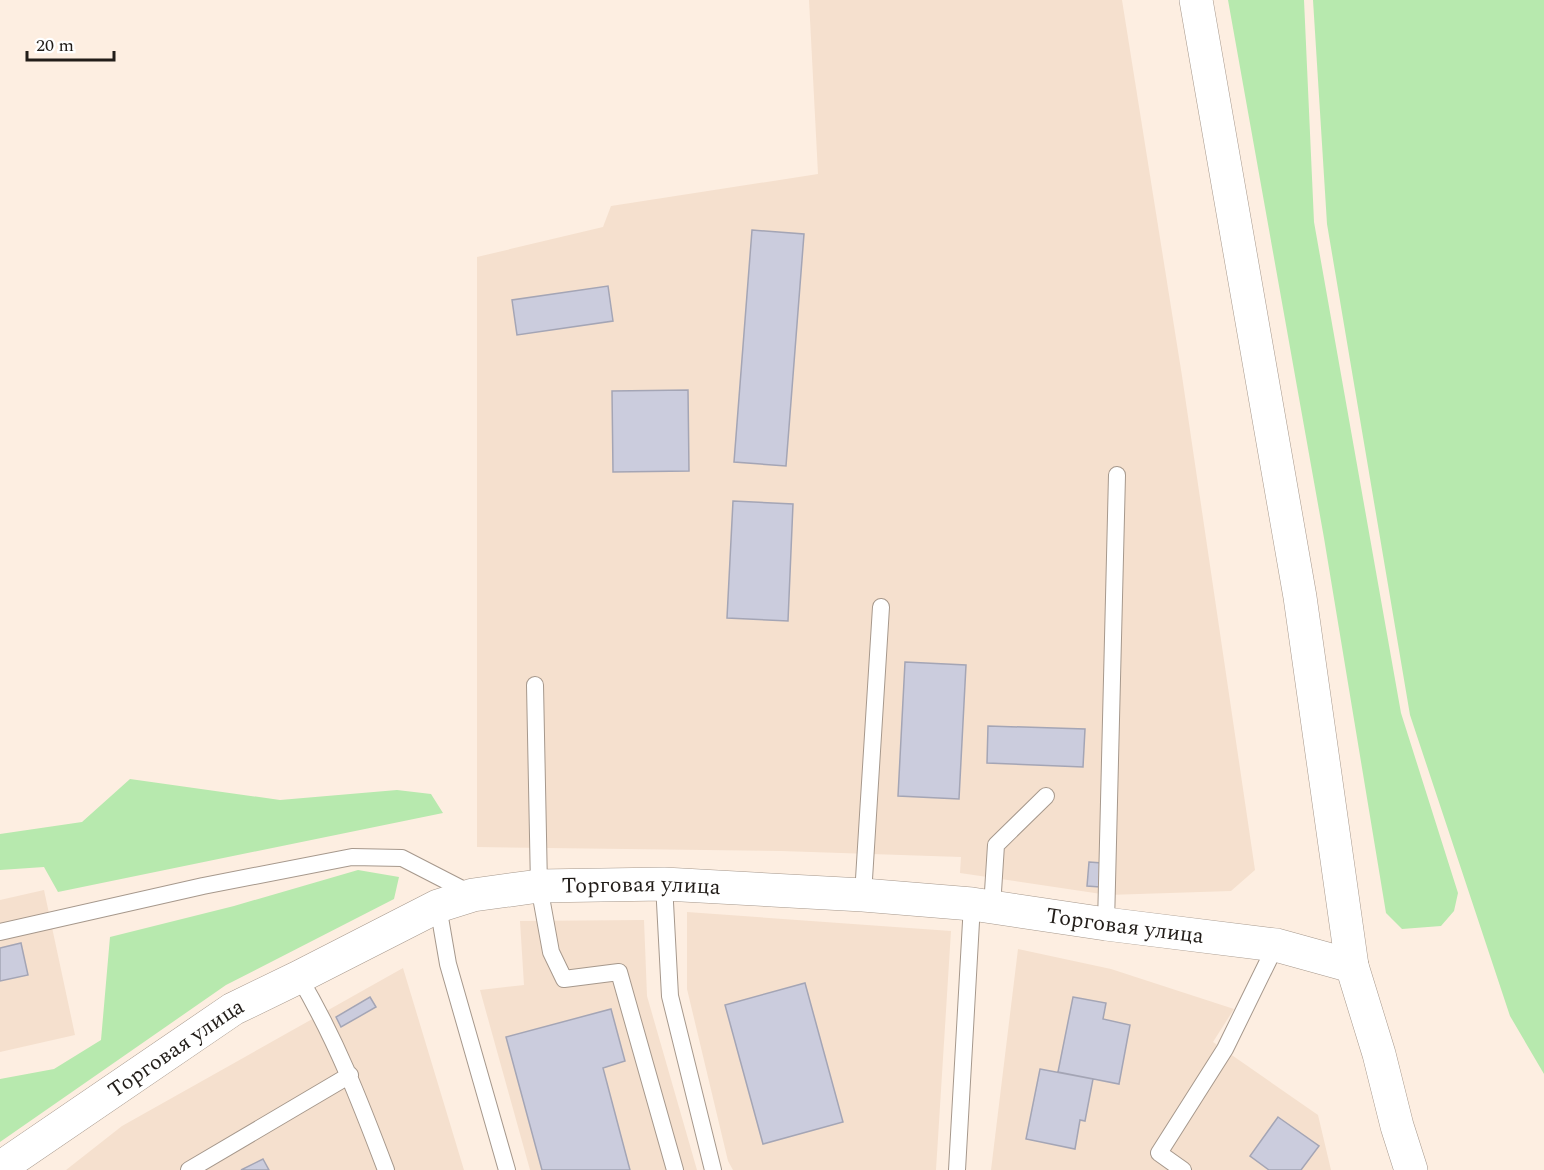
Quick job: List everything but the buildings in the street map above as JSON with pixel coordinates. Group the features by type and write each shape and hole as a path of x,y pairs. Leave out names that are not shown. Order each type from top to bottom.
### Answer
{"street":[{"path":"1196,0 1300,597 1352,966 1379,1054 1396,1126 1411,1170"},
{"name":"Торговая улица","path":"0,1168 232,1008 299,977 438,906 473,895 539,885 664,884 863,895 982,905 1107,924 1276,945 1352,966"}],"lane":[{"path":"1107,924 1117,475"},
{"path":"863,895 881,608"},
{"path":"535,685 539,885 551,952 564,979 620,972 675,1170"},
{"path":"957,1170 982,905 996,844 1046,796"},
{"path":"0,932 203,886 352,857 402,858 473,895"},
{"path":"664,884 670,996 713,1170"},
{"path":"438,906 448,964 507,1170"},
{"path":"1183,1170 1160,1153 1225,1049 1276,945"},
{"path":"299,977 322,1015 350,1075 386,1170"},
{"path":"189,1170 350,1075"}],"shaded area":[{"path":"809,0 1122,0 1182,376 1255,870 1231,891 1108,895 960,873 961,857 781,851 477,847 477,257 603,227 611,206 818,174"},
{"path":"44,890 75,1035 0,1052 0,900"},
{"path":"687,912 951,931 936,1170 733,1170 728,1161 687,989"},
{"path":"644,920 647,996 697,1170 530,1170 480,990 524,985 520,921"},
{"path":"1018,949 1111,969 1234,1009 1213,1042 1318,1115 1331,1170 991,1170"},
{"path":"403,968 464,1170 66,1170 122,1126"}],"green space":[{"path":"1228,0 1304,0 1314,222 1401,713 1458,893 1454,911 1441,926 1402,929 1386,913 1324,538"},
{"path":"1313,0 1544,0 1544,1074 1510,1016 1410,715 1327,224"},
{"path":"130,779 280,800 397,790 431,794 443,813 58,892 44,867 0,870 0,834 82,822"},
{"path":"358,870 399,877 394,899 226,985 0,1142 0,1079 54,1069 101,1040 110,937 234,906"}]}
